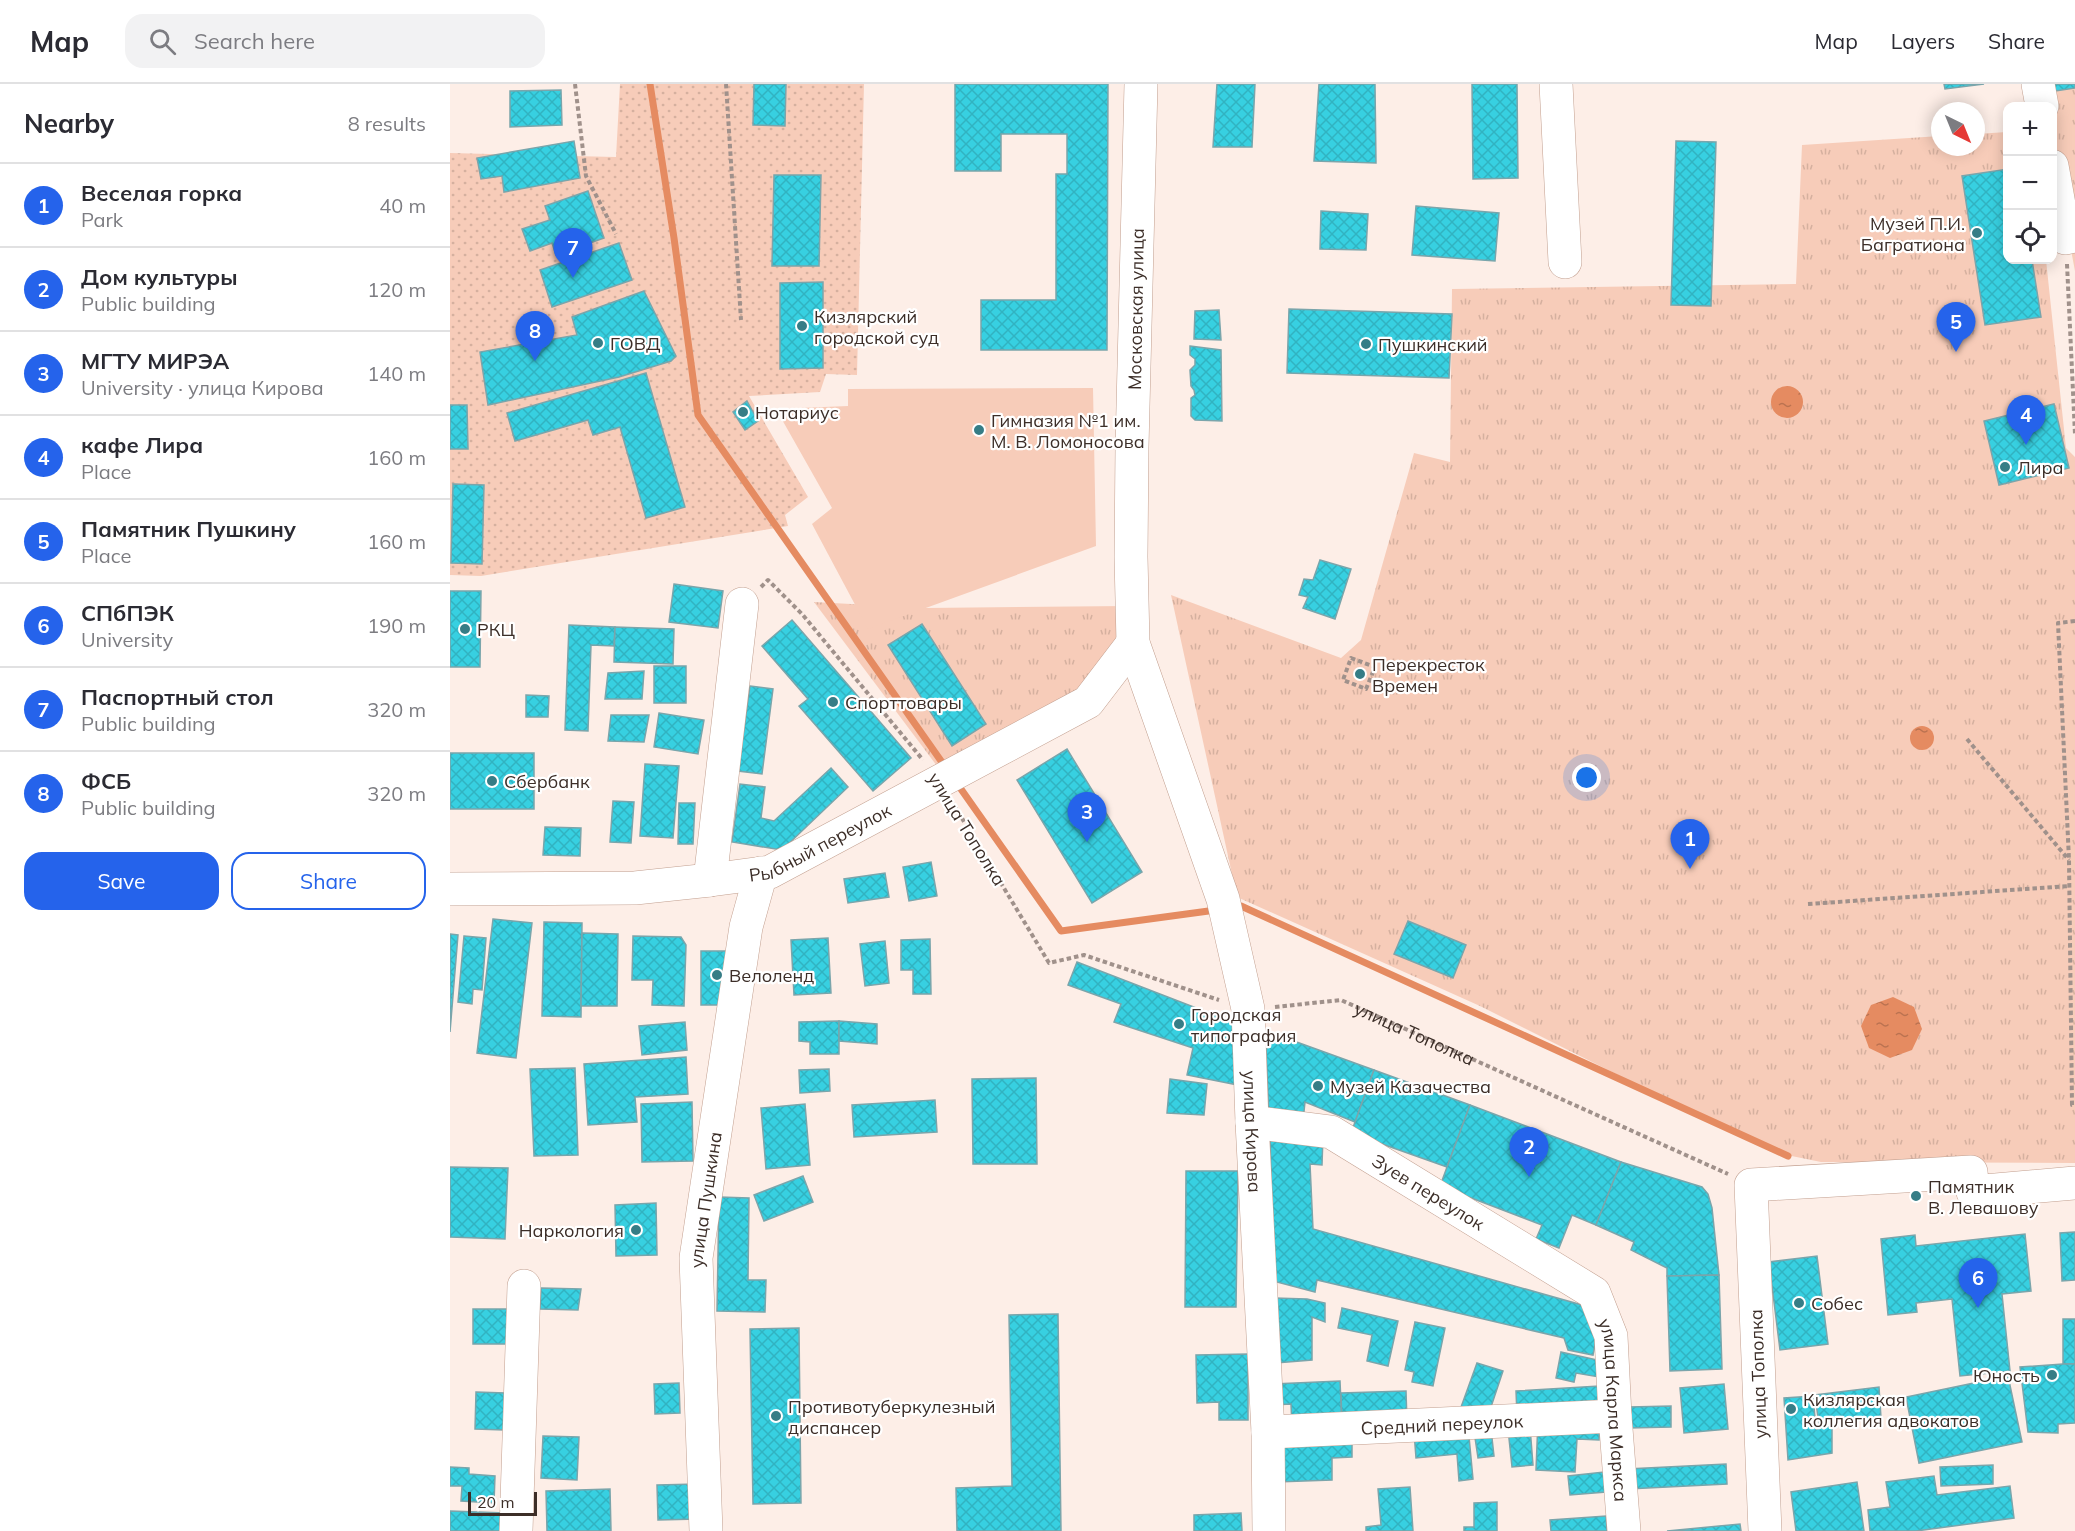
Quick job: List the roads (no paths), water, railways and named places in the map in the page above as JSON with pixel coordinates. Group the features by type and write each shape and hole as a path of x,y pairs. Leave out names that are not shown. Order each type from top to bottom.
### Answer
{"street":[{"name":"Московская улица","path":"1133,643 1132,458 1141,84"},
{"path":"1556,84 1565,262"},
{"path":"2038,84 2041,102"},
{"path":"2057,186 2070,237"},
{"path":"710,880 742,604"},
{"name":"Рыбный переулок","path":"450,889 635,888 770,872 1088,702 1133,643"},
{"name":"улица Кирова","path":"1133,643 1222,899 1248,1010 1251,1122 1268,1432 1269,1531"},
{"name":"улица Пушкина","path":"706,1531 696,1258 746,927 761,873"},
{"name":"Зуев переулок","path":"1251,1122 1331,1132 1594,1293"},
{"name":"улица Тополка","path":"1765,1531 1751,1185 1971,1172 1973,1192 2075,1183"},
{"path":"516,1531 524,1286"},
{"name":"улица Карла Маркса","path":"1594,1293 1611,1336 1624,1531"},
{"name":"Средний переулок","path":"1268,1432 1615,1416"}],"water":[{"path":"1787,386 1798,391 1803,402 1798,413 1787,418 1776,413 1771,402 1776,391"},
{"path":"1922,726 1931,729 1934,738 1931,747 1922,750 1913,747 1910,738 1913,729"},
{"path":"1893,997 1914,1007 1922,1029 1912,1050 1890,1058 1869,1048 1861,1026 1871,1005"}],"waterway":[{"path":"650,84 698,415 946,768"},
{"path":"956,782 1061,931 1216,910"},
{"path":"1233,907 1241,906 1788,1156"}],"place":[{"name":"Музей П.И. Багратиона","path":"1977,233"},
{"name":"Паспортный стол","path":"573,278"},
{"name":"Кизлярский городской суд","path":"802,326"},
{"name":"ГОВД","path":"598,343"},
{"name":"Пушкинский","path":"1366,344"},
{"name":"Памятник Пушкину","path":"1956,352"},
{"name":"ФСБ","path":"535,361"},
{"name":"Нотариус","path":"743,412"},
{"name":"Гимназия №1 им. М. В. Ломоносова","path":"979,430"},
{"name":"кафе Лира","path":"2026,445"},
{"name":"Лира","path":"2005,467"},
{"name":"РКЦ","path":"465,629"},
{"name":"Перекресток Времен","path":"1360,674"},
{"name":"Спорттовары","path":"833,702"},
{"name":"Сбербанк","path":"492,781"},
{"name":"МГТУ МИРЭА","path":"1087,842"},
{"name":"Веселая горка","path":"1690,869"},
{"name":"Велоленд","path":"717,975"},
{"name":"Городская типография","path":"1179,1024"},
{"name":"Музей Казачества","path":"1318,1086"},
{"name":"Дом культуры","path":"1529,1177"},
{"name":"Памятник В. Левашову","path":"1916,1196"},
{"name":"Наркология","path":"636,1230"},
{"name":"Собес","path":"1799,1303"},
{"name":"СПбПЭК","path":"1978,1308"},
{"name":"Юность","path":"2052,1375"},
{"name":"Кизлярская коллегия адвокатов","path":"1791,1409"},
{"name":"Противотуберкулезный диспансер","path":"776,1416"}]}
